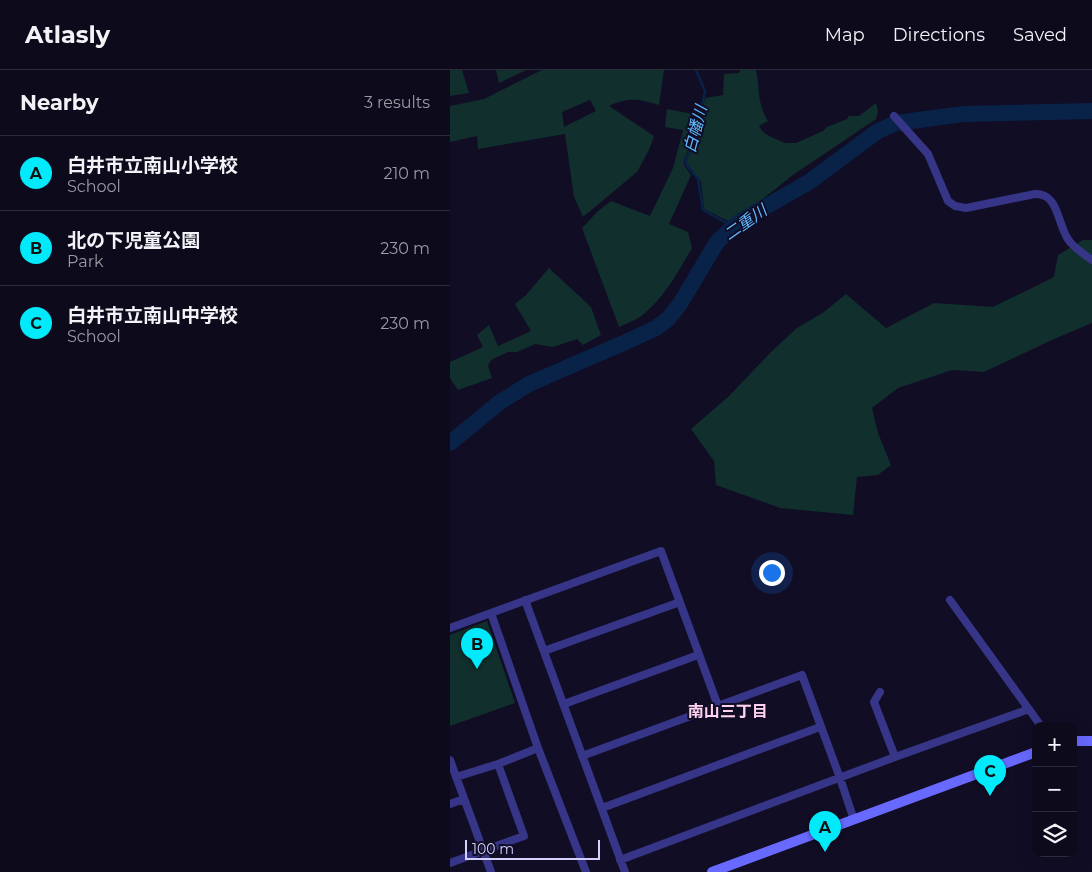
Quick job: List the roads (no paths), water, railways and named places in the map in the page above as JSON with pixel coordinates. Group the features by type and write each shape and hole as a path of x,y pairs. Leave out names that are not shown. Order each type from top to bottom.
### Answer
{"street":[{"path":"894,116 928,154 948,201 955,206 966,208 1035,194 1047,196 1053,202 1069,242 1092,260"},
{"path":"450,628 661,551 718,706"},
{"path":"525,600 625,872"},
{"path":"950,600 1038,722"},
{"path":"544,651 680,602"},
{"path":"491,613 538,748 586,872"},
{"path":"564,704 698,655"},
{"path":"582,756 802,675 854,820"},
{"path":"880,692 874,702 895,757"},
{"path":"620,860 1029,709"},
{"path":"602,808 820,727"},
{"path":"1077,741 1092,741"},
{"path":"456,777 498,764 538,748"},
{"path":"712,872 1032,753"},
{"path":"450,760 491,872"},
{"path":"450,863 524,836 498,764"},
{"path":"450,804 464,799"}],"waterway":[{"name":"白幡川","path":"696,70 705,91 695,139 686,159 686,164 698,179 703,210 734,227"},
{"name":"二重川","path":"450,443 500,402 529,384 656,328 668,319 680,304 717,242 739,222 809,182 878,131 896,123 964,114 1092,111"}],"place":[{"name":"北の下児童公園","path":"477,669"},
{"name":"白井市立南山中学校","path":"990,796"},
{"name":"白井市立南山小学校","path":"825,852"}],"district":[{"name":"南山三丁目","path":"728,711"}]}
